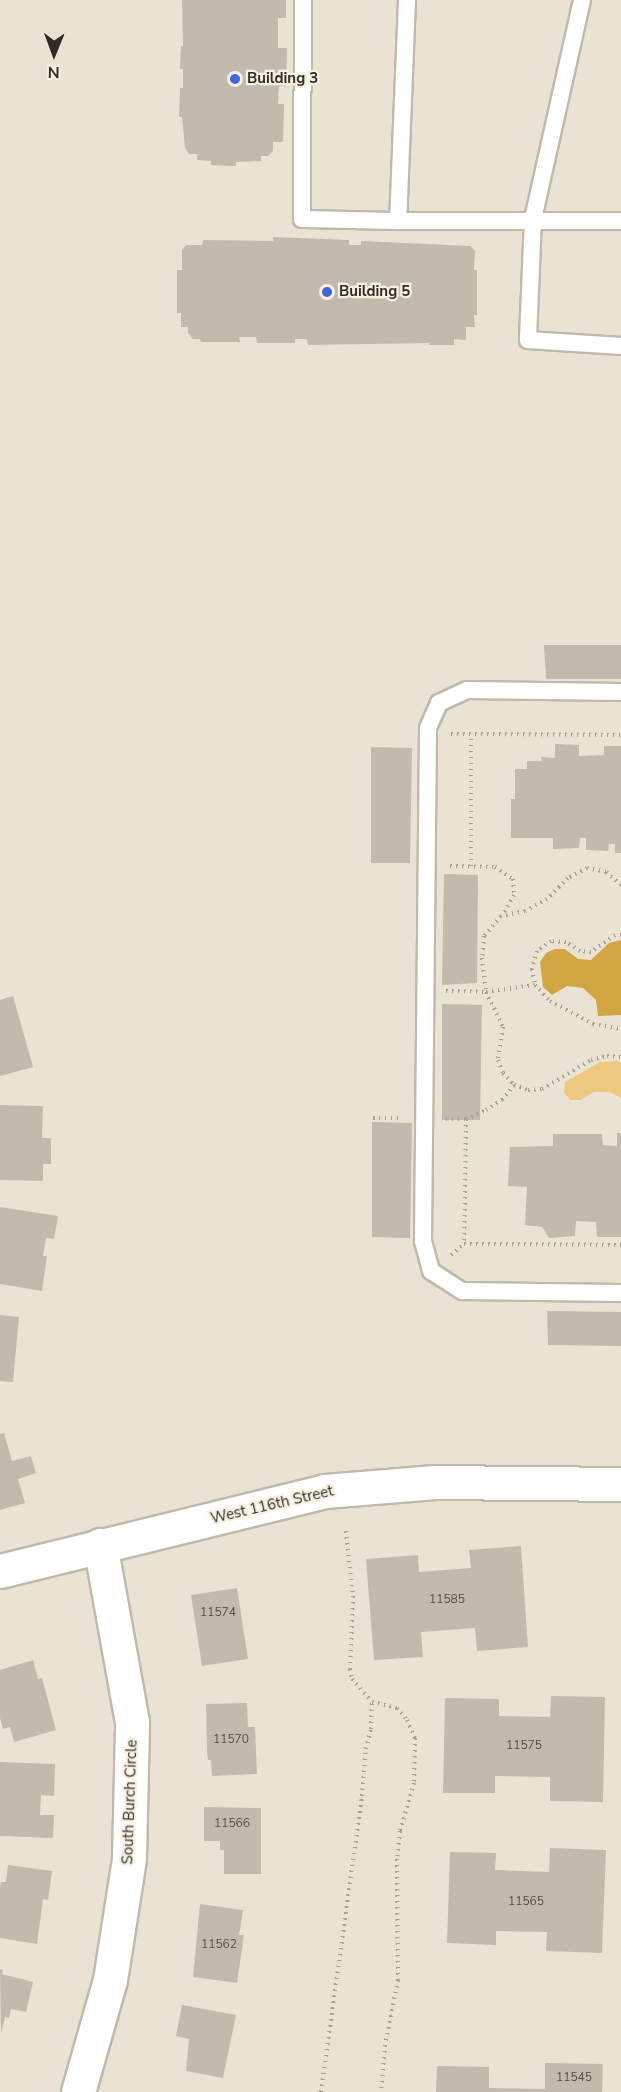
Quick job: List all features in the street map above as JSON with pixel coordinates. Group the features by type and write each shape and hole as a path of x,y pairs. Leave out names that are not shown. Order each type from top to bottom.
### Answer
{"street":[{"name":"West 116th Street","path":"0,1571 325,1491 435,1482 621,1484"},
{"name":"South Burch Circle","path":"78,2092 110,1980 129,1858 132,1722 100,1545"}],"lane":[{"path":"303,0 302,219 621,221"},
{"path":"398,221 407,0"},
{"path":"582,0 533,219 528,340 621,346"},
{"path":"621,692 467,690 439,703 428,728 423,1241 431,1271 462,1291 621,1293"}],"path":[{"path":"444,734 621,735"},
{"path":"471,734 471,866"},
{"path":"426,865 495,867 513,879 514,895 501,916 484,936 482,958 486,992 503,1027 498,1060 503,1073 514,1085 528,1090 542,1089 591,1060 607,1056 621,1057"},
{"path":"501,916 525,911 547,899 568,878 587,868 606,872 621,885"},
{"path":"621,935 615,935 591,952 580,951 566,942 551,941 537,951 532,969 535,985 550,1001 593,1024 621,1029"},
{"path":"425,990 486,992 535,985"},
{"path":"466,1119 464,1244 621,1245"},
{"path":"346,1531 353,1596 350,1669 352,1679 360,1691 372,1702 397,1708 407,1720 415,1738 414,1783 400,1831 396,1886 398,1980 385,2045 381,2092"},
{"path":"321,2092 362,1796 366,1749 371,1728 372,1702"}],"shaded area":[{"path":"621,940 621,1015 598,1016 596,1000 583,988 567,986 552,995 543,987 540,962 546,953 555,949 565,949 578,959 591,960 609,943"},
{"path":"617,1061 621,1063 621,1098 610,1092 594,1092 580,1100 570,1100 564,1092 565,1082 600,1062"}],"building":[{"name":"Building 3","path":"182,0 286,0 286,18 278,18 278,48 287,48 286,86 279,86 278,104 284,104 283,142 273,142 273,151 268,156 261,156 261,161 236,162 236,166 211,165 211,161 197,160 197,154 189,154 185,148 182,117 179,117 180,88 183,88 183,69 180,69 181,46 183,46"},
{"name":"Building 5","path":"273,237 349,240 349,245 361,245 361,241 470,246 475,251 474,270 477,270 475,327 466,327 466,340 454,339 454,345 429,345 429,343 308,345 307,339 295,339 295,343 257,343 256,337 239,337 240,342 201,342 200,339 193,339 188,333 188,327 181,327 181,313 177,313 177,270 182,270 182,250 186,245 202,245 203,240 273,241"},
{"path":"544,645 621,645 621,679 546,679"},
{"path":"555,744 579,745 579,756 604,755 604,746 621,746 621,853 615,853 615,844 609,844 608,851 586,850 586,838 580,838 579,848 553,849 553,838 511,838 511,799 515,799 515,769 527,769 527,761 542,761 541,757 555,758"},
{"path":"371,747 412,748 410,863 371,863"},
{"path":"444,874 478,875 477,983 442,985"},
{"path":"13,996 33,1067 0,1076 0,1000"},
{"path":"442,1004 482,1005 480,1120 442,1120"},
{"path":"0,1105 43,1106 42,1138 51,1138 51,1164 43,1164 43,1181 0,1180"},
{"path":"372,1122 412,1123 410,1238 372,1237"},
{"path":"617,1133 621,1133 621,1237 597,1237 596,1222 576,1221 575,1236 549,1238 542,1227 525,1225 527,1187 508,1186 510,1147 553,1146 553,1134 602,1134 603,1145 617,1146"},
{"path":"0,1207 58,1216 54,1239 46,1238 43,1256 47,1256 42,1291 0,1284"},
{"path":"547,1311 621,1312 621,1346 548,1345"},
{"path":"0,1315 19,1317 13,1382 0,1381"},
{"path":"4,1433 12,1461 31,1456 36,1473 18,1479 25,1503 0,1510 0,1434"},
{"path":"521,1546 528,1647 477,1651 475,1628 421,1632 423,1657 374,1660 366,1559 418,1555 419,1572 471,1568 469,1550"},
{"path":"237,1588 248,1659 202,1666 191,1595"},
{"path":"33,1660 38,1679 42,1678 56,1730 14,1742 10,1727 3,1729 0,1718 0,1670"},
{"path":"551,1696 605,1697 603,1802 550,1801 550,1777 495,1776 495,1793 443,1793 445,1698 499,1699 499,1716 550,1717"},
{"path":"247,1703 248,1727 255,1727 257,1774 212,1776 211,1760 208,1760 207,1752 206,1704"},
{"path":"0,1762 55,1764 54,1796 41,1795 40,1815 54,1815 53,1838 0,1836"},
{"path":"204,1807 261,1808 261,1874 224,1874 224,1850 220,1850 220,1841 204,1841"},
{"path":"550,1848 606,1850 602,1953 546,1951 547,1932 496,1931 496,1945 447,1943 450,1852 496,1853 495,1870 549,1872"},
{"path":"8,1865 52,1871 48,1900 43,1899 37,1944 0,1938 0,1888 1,1882 6,1882"},
{"path":"200,1904 243,1910 239,1935 244,1935 237,1983 193,1977"},
{"path":"0,1969 3,1970 2,1974 33,1982 26,2012 11,2009 9,2018 5,2017 1,2034"},
{"path":"182,2005 236,2015 223,2078 186,2071 189,2039 176,2036"},
{"path":"545,2063 603,2064 602,2092 436,2092 437,2066 489,2067 489,2088 545,2089"}],"place":[{"name":"Building 3","path":"235,79"},
{"name":"Building 5","path":"327,292"}]}
